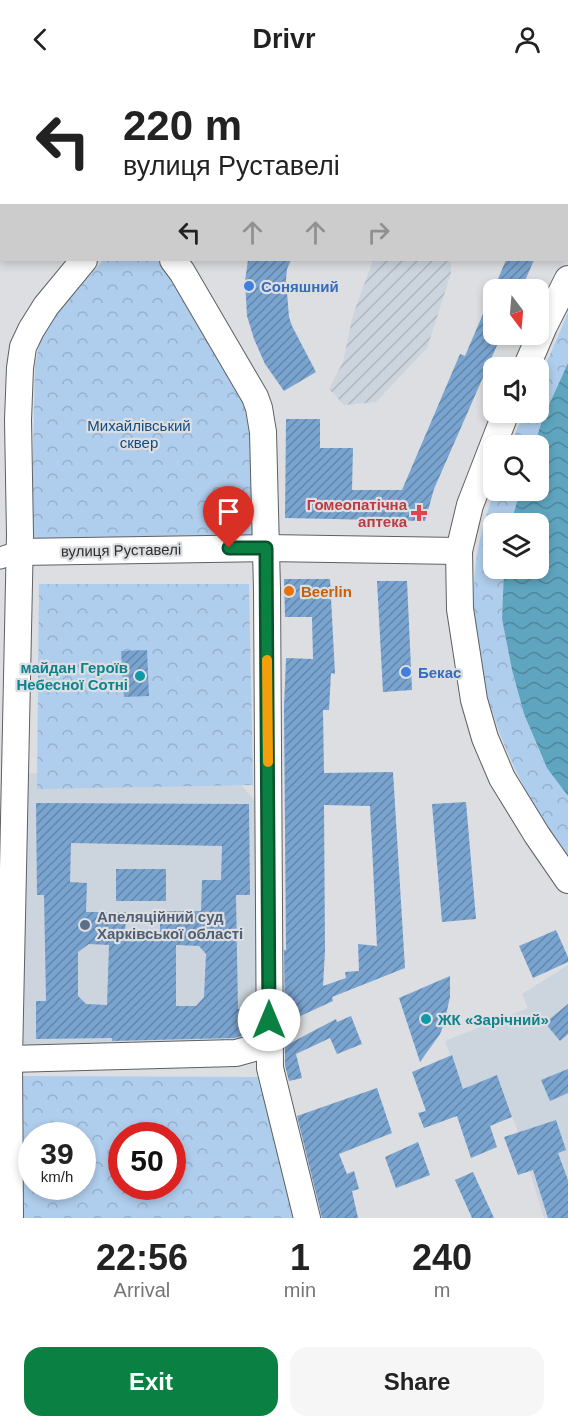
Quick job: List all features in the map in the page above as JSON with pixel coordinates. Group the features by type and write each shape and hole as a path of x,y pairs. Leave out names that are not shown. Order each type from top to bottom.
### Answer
{"main road":[{"path":"10,1218 10,555 20,368 23,347 31,330 46,306 83,261"},
{"path":"174,261 259,408 266,548 270,1068 307,1218"},
{"path":"531,357 568,279"},
{"path":"502,423 470,505 459,551 460,609 474,699 485,738 502,778 568,880"},
{"name":"вулиця Руставелі","path":"10,555 266,548 459,551"},
{"path":"9,1059 236,1053 269,1044"}],"shaded area":[{"path":"373,261 451,261 451,273 427,348 376,402 344,405 329,389 343,362 353,315"},
{"path":"22,773 232,775 262,808 262,1032 241,1048 29,1054 19,1044"},
{"path":"568,965 568,1218 544,1218 518,1132 497,1075 463,1089 445,1041 528,1008 522,994"}],"green space":[{"name":"Михайлівський сквер","path":"102,261 159,261 163,263 174,277 252,420 254,538 31,544 35,364 40,342 49,323"},
{"path":"568,313 568,363 549,405 549,357"},
{"path":"520,423 541,423 537,435 515,435"},
{"path":"491,501 517,501 514,513 488,513"},
{"path":"483,530 483,579 504,579 502,619 524,714 544,762 568,796 568,857 526,791 494,717 483,679 476,640 474,601 477,553"},
{"path":"39,584 249,584 253,785 37,789"},
{"path":"19,1076 264,1077 298,1218 17,1218 18,1147 18,1200 96,1200 96,1122 18,1122"}],"water":[{"path":"568,363 568,796 547,768 524,714 502,619 504,579 549,579 549,513 514,513 517,501 549,501 549,435 537,435 541,423 549,423 549,405"}],"building":[{"path":"248,261 291,261 286,280 289,317 316,372 284,391 265,364 254,339 247,316 245,281"},
{"path":"506,261 534,261 526,279 498,279"},
{"path":"483,314 483,345 497,345 492,357 483,357 483,377 434,489 425,521 285,518 286,419 320,419 320,448 353,448 352,490 402,490 460,354 465,356"},
{"path":"284,579 330,579 335,674 331,673 329,710 323,710 324,773 393,772 405,968 332,997 333,1001 285,1023 284,708 286,658 313,659 312,617 285,617","holes":["324,805 370,806 377,946 358,944 359,971 345,972 346,978 323,986 325,951"]},
{"path":"377,581 407,581 412,690 383,692"},
{"path":"147,650 149,696 124,697 121,651"},
{"path":"466,802 476,919 442,922 432,804"},
{"name":"Апеляційний суд Харківської області","path":"36,803 249,804 250,895 236,895 238,1009 244,1009 245,1035 234,1038 112,1041 112,1038 36,1039 36,1001 46,1001 44,895 37,895","holes":["71,843 222,846 221,880 202,880 201,911 160,911 160,939 125,938 126,912 86,912 87,883 70,882","89,944 109,945 107,1005 86,1004 78,996 78,952","176,945 199,946 206,954 204,997 196,1006 176,1006"]},
{"path":"116,869 166,869 166,901 116,901"},
{"path":"556,930 568,962 533,978 519,946"},
{"name":"ЖК «Зарічний»","path":"450,976 450,997 444,1024 440,1034 420,1062 399,998"},
{"path":"568,1004 568,1034 560,1041 545,1023"},
{"path":"351,1016 362,1044 337,1054 330,1038 296,1054 302,1078 289,1081 285,1066 285,1046 336,1019 337,1022"},
{"path":"452,1055 463,1089 497,1075 512,1117 490,1126 497,1147 471,1158 457,1116 424,1128 418,1113 426,1111 412,1072"},
{"path":"568,1069 568,1093 550,1101 541,1080"},
{"path":"377,1088 392,1133 339,1154 347,1174 354,1171 359,1189 352,1191 358,1218 322,1218 297,1116"},
{"path":"556,1120 566,1150 558,1153 568,1180 568,1218 548,1218 533,1170 518,1175 504,1137"},
{"path":"418,1142 430,1175 396,1188 385,1157"},
{"path":"473,1172 494,1218 472,1218 455,1180"}],"slow traffic":[{"path":"267,660 268,762"}],"place":[{"name":"Соняшний","path":"249,286"},
{"name":"Гомеопатічна аптека","path":"419,513"},
{"name":"Beеrlin","path":"289,591"},
{"name":"Бекас","path":"406,672"},
{"name":"майдан Героїв Небесної Сотні","path":"140,676"},
{"name":"Апеляційний суд Харківської області","path":"85,925"},
{"name":"ЖК «Зарічний»","path":"426,1019"}],"route":[{"path":"229,548 266,548 269,1020"}]}
